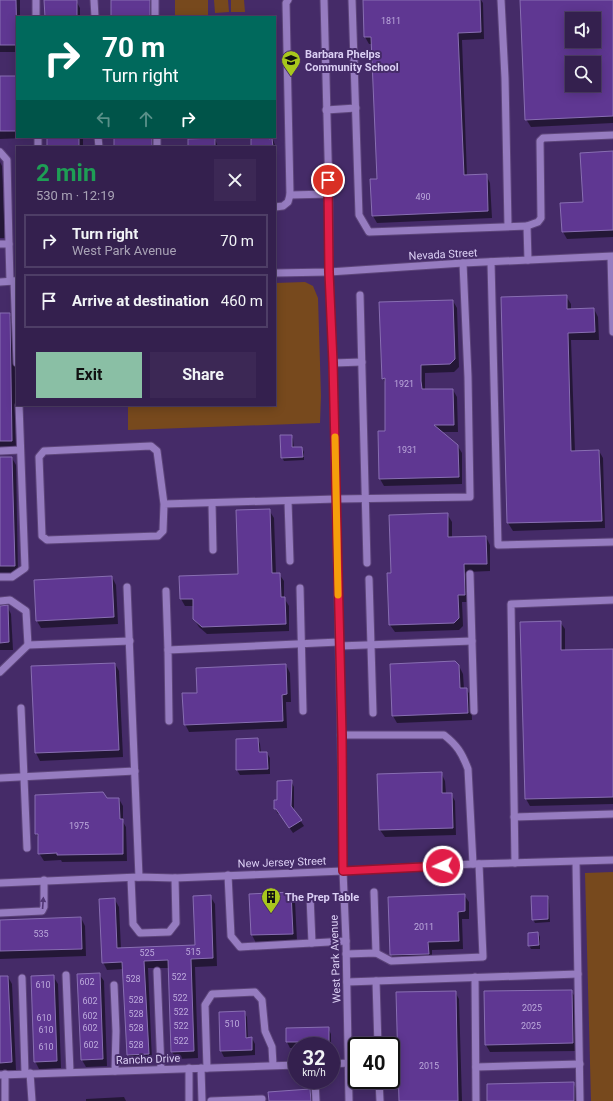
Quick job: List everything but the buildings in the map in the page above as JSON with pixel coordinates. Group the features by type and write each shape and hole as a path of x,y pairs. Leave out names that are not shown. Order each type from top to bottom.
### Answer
{"street":[{"path":"36,0 36,16"},
{"path":"94,0 95,16"},
{"path":"155,0 155,16"},
{"path":"276,207 283,206 288,202 290,195 286,3 288,0"},
{"name":"West Park Avenue","path":"324,0 329,194 329,272 333,363 342,736 343,871 348,1037"},
{"path":"352,0 359,215 369,232 527,226 538,222 541,218 540,141 543,138 613,135"},
{"path":"501,0 505,78 508,226"},
{"path":"326,110 356,108"},
{"path":"0,152 7,160 8,244 14,281 16,336"},
{"path":"290,195 329,194"},
{"path":"527,226 528,260"},
{"path":"0,244 8,244"},
{"path":"612,256 613,332"},
{"name":"Nevada Street","path":"276,273 329,272 463,263 612,256"},
{"path":"491,262 498,545 613,542"},
{"path":"164,504 470,497 468,377 463,263"},
{"path":"0,282 14,281"},
{"path":"360,295 367,563"},
{"path":"333,363 362,362"},
{"path":"0,577 12,576 25,568 18,406"},
{"path":"151,446 157,451 164,504 162,531 158,536 47,540 42,536 39,457 44,451 151,446"},
{"path":"0,451 20,450"},
{"path":"288,501 290,561"},
{"path":"212,503 213,550"},
{"path":"470,574 474,711"},
{"path":"369,579 373,713"},
{"path":"127,587 139,877"},
{"path":"300,588 303,711"},
{"path":"166,591 169,720"},
{"path":"0,601 10,600 26,610 28,645"},
{"path":"515,863 511,604 613,600"},
{"path":"0,672 28,645 130,641"},
{"path":"168,650 301,644 371,645 472,641"},
{"path":"21,708 28,848"},
{"path":"342,736 444,735 455,743 464,757 468,768 483,957 391,961 376,953 346,954"},
{"path":"0,778 135,771"},
{"path":"514,817 613,814"},
{"name":"New Jersey Street","path":"0,883 139,877 175,878 476,864 613,860"},
{"path":"576,862 580,1101"},
{"path":"228,875 231,936 240,947 346,941"},
{"path":"131,878 132,924 140,933 169,932 176,923 175,878"},
{"path":"0,913 42,911 44,907 44,880"},
{"path":"374,892 376,953"},
{"path":"310,896 312,943"},
{"path":"157,971 161,1069"},
{"path":"347,982 578,974"},
{"path":"66,975 70,1072"},
{"path":"22,978 28,1073 32,1101"},
{"path":"475,978 476,1101"},
{"path":"376,981 378,1037"},
{"path":"114,985 116,1031 115,1071"},
{"path":"202,1101 205,1005 212,994 255,992 262,1000 265,1031 272,1047 273,1066"},
{"path":"476,1067 580,1064"},
{"name":"Rancho Drive","path":"2,1074 288,1065"},
{"path":"189,1068 189,1101"},
{"path":"2,1074 5,1101"},
{"path":"315,1089 316,1101"},
{"name":"West Park Avenue","path":"349,1089 349,1101"},
{"path":"379,1089 380,1101"},
{"path":"211,1101 262,1099"}],"shaded area":[{"path":"175,0 208,0 208,16 175,16"},
{"path":"214,0 228,0 229,12 215,13"},
{"path":"231,0 244,0 245,12 231,12"},
{"path":"305,282 313,286 318,298 321,396 320,423 128,430 128,406 276,406 276,283"},
{"path":"613,872 613,1101 591,1101 585,873"}],"slow traffic":[{"path":"335,437 338,595"}],"place":[{"name":"Barbara Phelps Community School","path":"291,77"},
{"name":"The Prep Table","path":"271,914"}],"route":[{"path":"328,180 329,272 333,363 342,736 343,871 443,866"}]}
